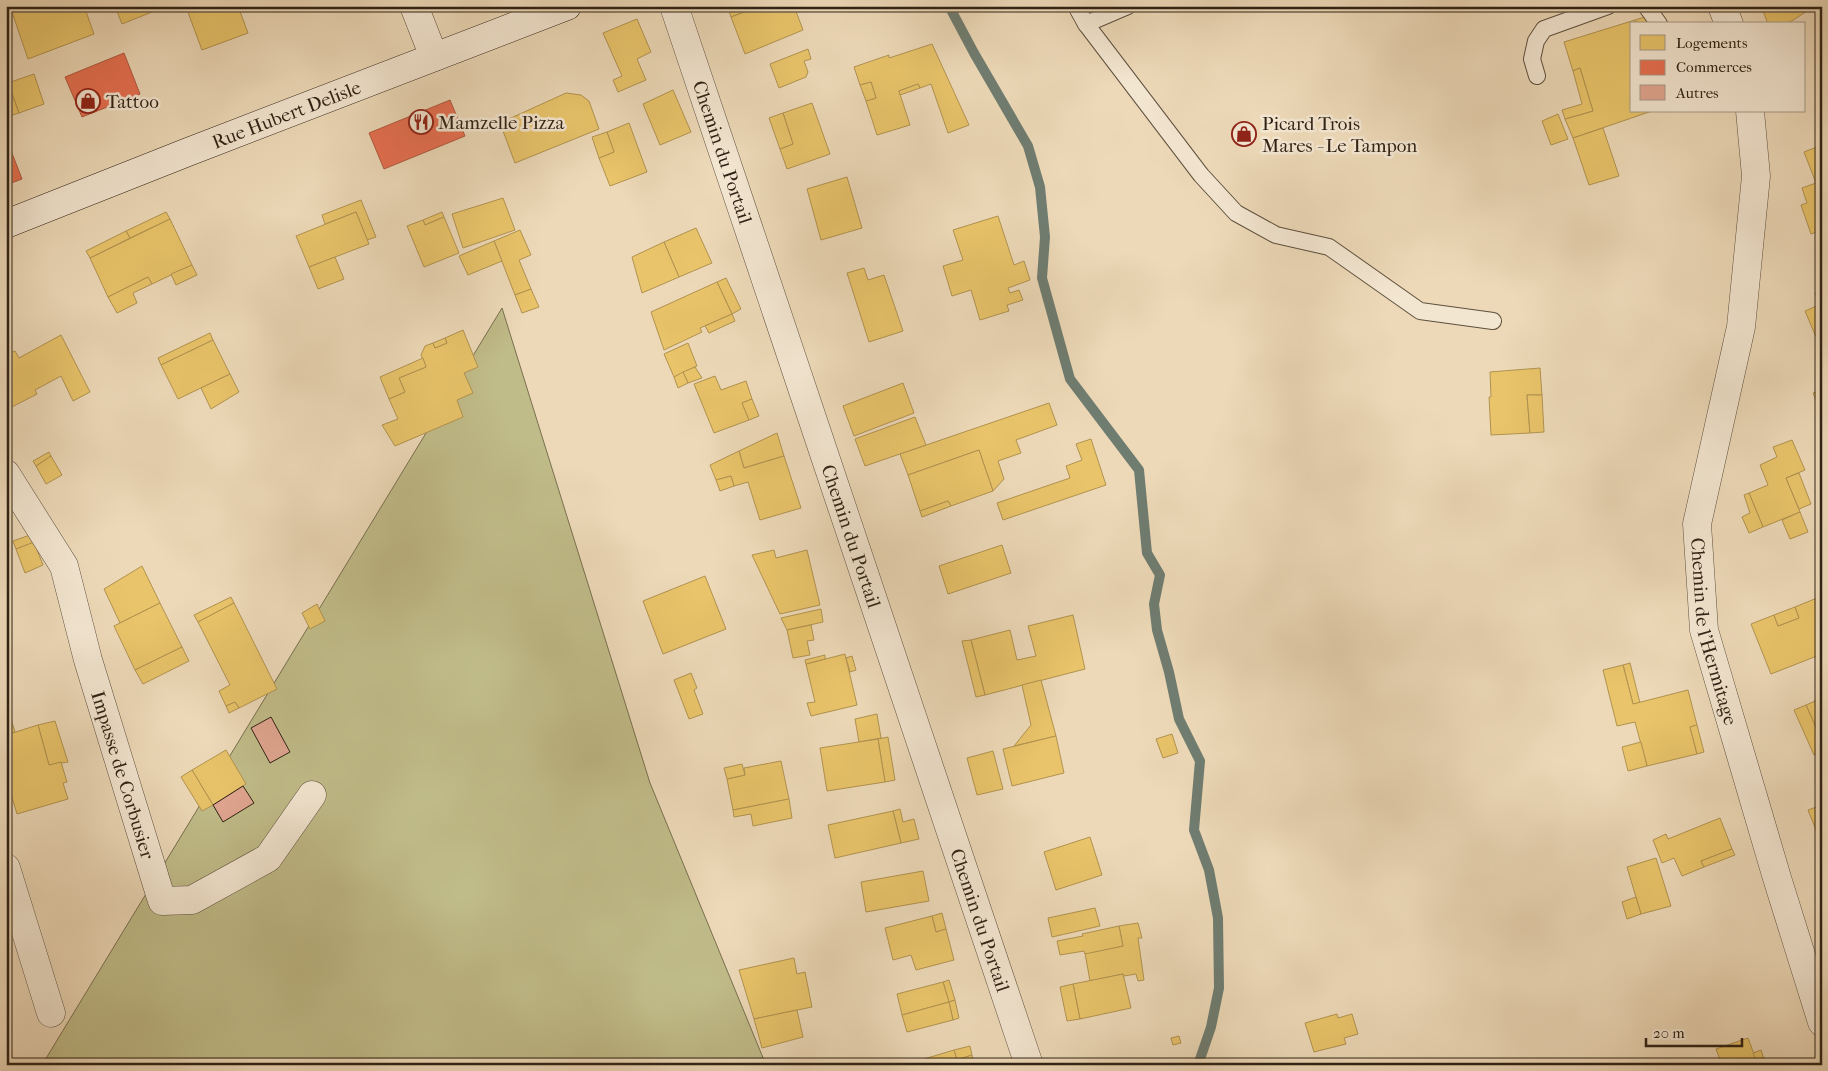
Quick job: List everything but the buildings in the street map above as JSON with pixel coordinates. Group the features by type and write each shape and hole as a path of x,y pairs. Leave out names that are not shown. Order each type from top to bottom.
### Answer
{"street":[{"path":"414,6 434,57"},
{"name":"Rue Hubert Delisle","path":"6,224 567,6"},
{"name":"Chemin du Portail","path":"674,6 1029,1065"},
{"path":"1722,6 1728,22"},
{"name":"Chemin de l'Hermitage","path":"1750,112 1756,176 1741,327 1697,524 1704,630 1777,878 1822,1022"},
{"name":"Impasse de Corbusier","path":"6,474 64,566 88,660 162,901 192,900 268,858 312,795"},
{"path":"6,868 51,1012"}],"lane":[{"path":"1076,6 1086,24 1201,176 1236,213 1276,235 1330,247 1420,312 1494,321"},
{"path":"1086,24 1128,6"},
{"path":"1537,76 1532,59 1536,41 1544,29 1608,6"},
{"path":"1646,6 1658,22"}],"shaded area":[{"path":"502,308 650,783 766,1065 42,1065"}],"waterway":[{"path":"949,6 1028,146 1040,187 1045,237 1042,278 1070,379 1139,470 1147,553 1160,575 1154,604 1157,630 1169,672 1179,719 1200,761 1194,830 1209,870 1218,918 1219,988 1211,1027 1198,1065"}],"place":[{"name":"Tattoo","path":"88,101"},
{"name":"Mamzelle Pizza","path":"421,122"},
{"name":"Picard Trois Mares - Le Tampon","path":"1244,134"}]}
